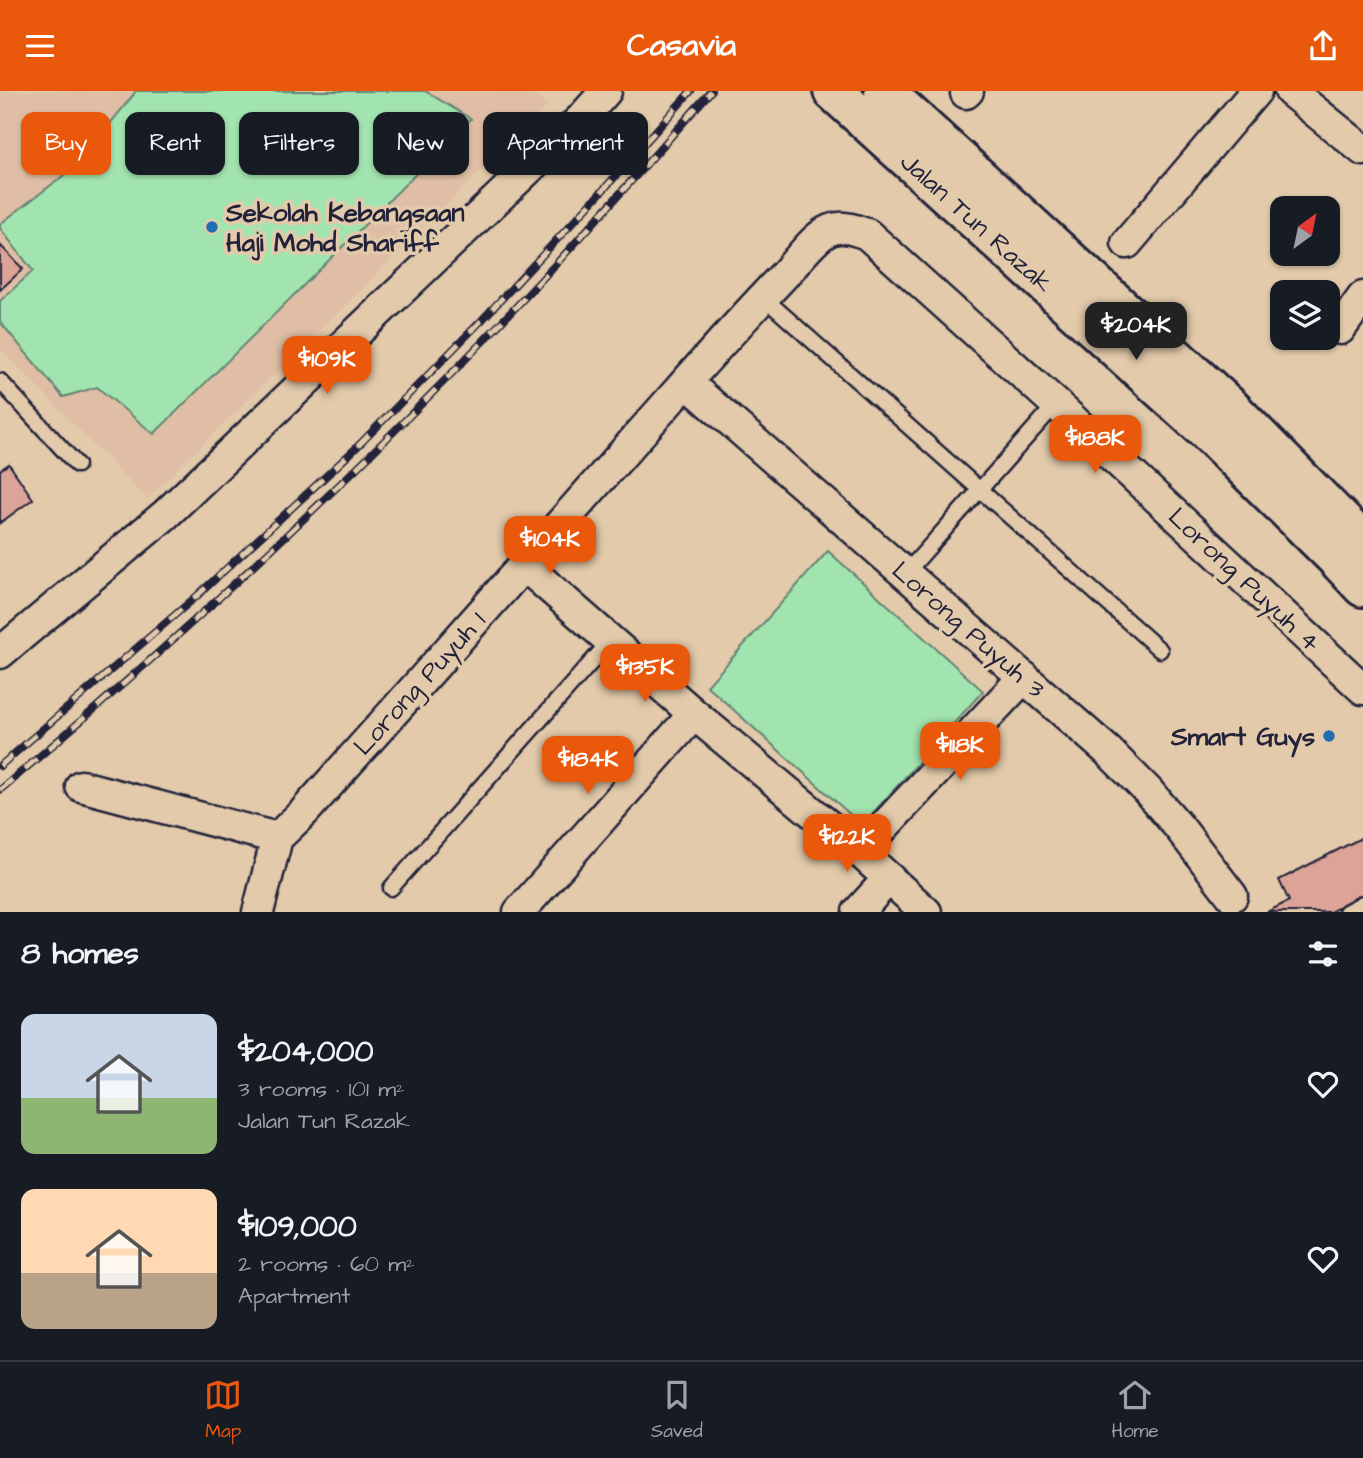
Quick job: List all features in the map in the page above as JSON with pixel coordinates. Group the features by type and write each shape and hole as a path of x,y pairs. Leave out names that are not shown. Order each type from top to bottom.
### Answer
{"main road":[{"name":"Jalan Tun Razak","path":"833,91 938,163 1230,407 1363,542"},
{"name":"Jalan Tun Razak","path":"884,91 938,163 1363,587"}],"street":[{"path":"0,653 164,515 582,118 606,91"},
{"path":"1127,243 1256,91"},
{"path":"1290,91 1363,150"},
{"name":"Lorong Puyuh 1","path":"277,838 304,812 525,566 763,297 814,242 826,232 840,227"},
{"name":"Lorong Puyuh 4","path":"840,227 867,235 1056,404 1363,689"},
{"path":"1340,329 1363,297"},
{"name":"Lorong Puyuh 3","path":"686,382 1109,752 1147,790 1232,895"},
{"path":"525,566 694,714 860,852 926,912"},
{"path":"860,852 1024,677"},
{"path":"519,912 694,714"},
{"path":"81,786 277,838 258,912"},
{"path":"858,912 889,878"}],"lane":[{"path":"763,297 1160,650"},
{"path":"0,381 77,465"},
{"path":"905,574 1056,404"},
{"path":"391,888 611,641"},
{"path":"1346,912 1363,903"}],"shaded area":[{"name":"Sekolah Kebangsaan Haji Mohd Shariff","path":"0,91 527,91 548,105 541,112 483,112 483,169 147,499 0,349"}],"green space":[{"path":"135,91 425,91 460,112 373,112 373,175 415,175 154,434 97,387 63,397 0,322 0,301 33,271 0,228 0,224 64,175 111,175 111,123"},
{"path":"828,551 983,691 862,825 707,686"}],"building":[{"path":"0,245 23,269 0,290"},
{"path":"9,464 33,499 0,523 0,470"},
{"path":"1363,837 1363,895 1330,912 1267,912 1289,901 1279,880"}],"railway":[{"path":"0,766 198,595 354,450 481,321 691,91"},
{"path":"0,790 190,625 373,452 519,304 711,91"}],"place":[{"name":"Sekolah Kebangsaan Haji Mohd Shariff","path":"212,227"},
{"name":"Smart Guys","path":"1329,736"}]}
